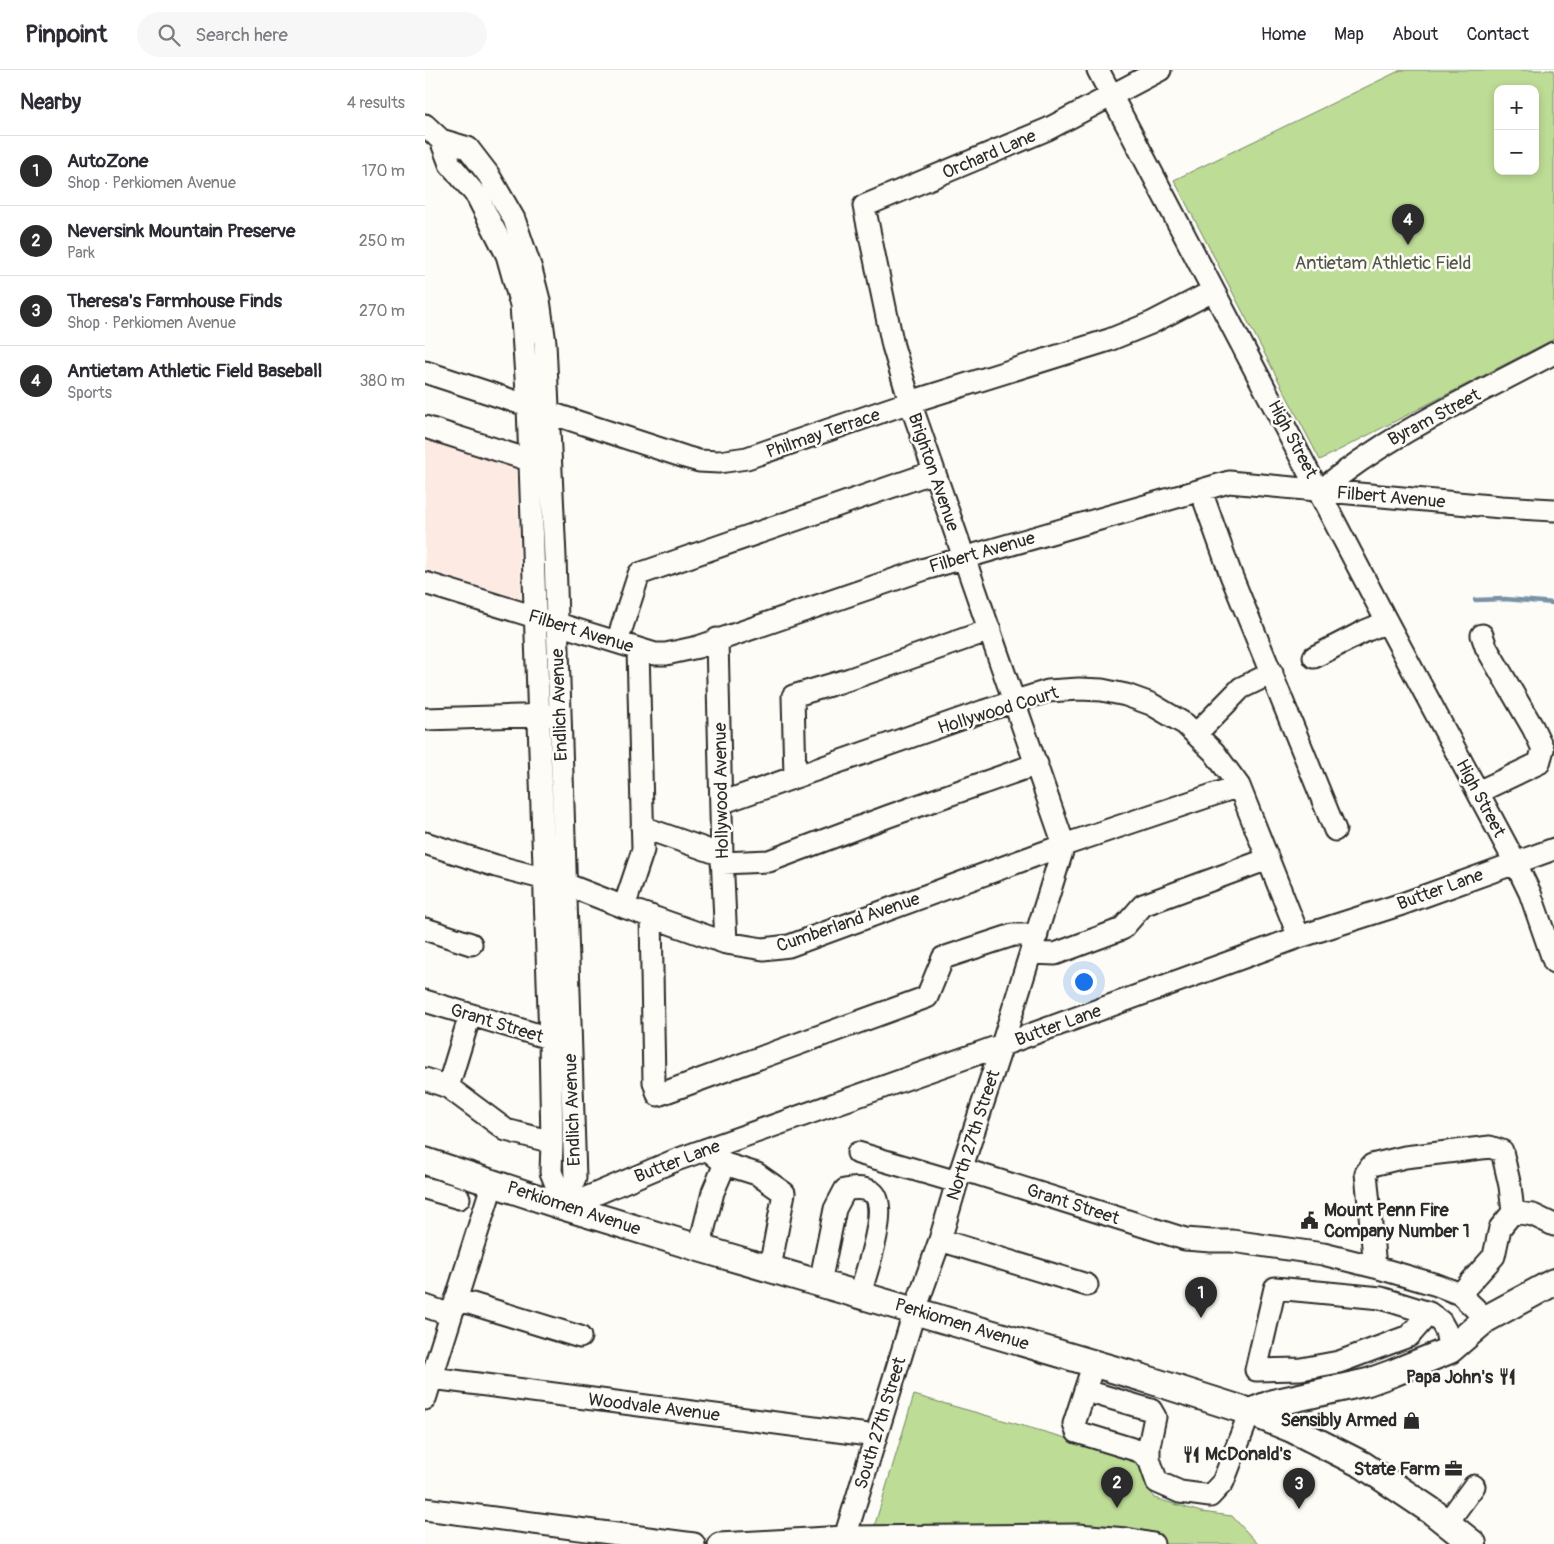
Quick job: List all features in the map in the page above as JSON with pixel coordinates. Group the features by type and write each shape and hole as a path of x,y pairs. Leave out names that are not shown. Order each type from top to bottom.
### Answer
{"main road":[{"name":"Perkiomen Avenue","path":"425,1160 699,1248 915,1310 1090,1375 1250,1412 1292,1429 1363,1464 1395,1485 1473,1544"},
{"path":"1250,1412 1273,1403 1367,1382 1450,1350 1486,1319 1554,1282"}],"street":[{"name":"High Street","path":"1098,70 1515,862 1530,893 1554,962"},
{"name":"Orchard Lane","path":"864,206 1048,129 1160,70"},
{"name":"Endlich Avenue","path":"425,125 441,140 450,164 477,196 507,255 521,305 552,488 565,884 560,1042 551,1172 565,1206"},
{"name":"Brighton Avenue","path":"864,206 893,346 910,402 1064,844"},
{"name":"Philmay Terrace","path":"425,372 685,457 699,461 719,462 747,458 910,402 1109,340 1151,323 1213,291"},
{"name":"Byram Street","path":"1320,490 1346,468 1387,441 1554,354"},
{"name":"Endlich Avenue","path":"538,409 529,460 534,617 543,878 575,1178 565,1206"},
{"path":"425,427 529,460"},
{"path":"617,642 639,574 934,472"},
{"name":"Filbert Avenue","path":"425,583 638,649 655,654 666,654 698,646 925,568 1229,482 1554,510"},
{"path":"1201,491 1231,575 1335,830"},
{"path":"1314,657 1387,622"},
{"path":"795,777 793,696 868,673 991,630"},
{"path":"1478,792 1539,763 1543,749 1482,635"},
{"name":"Hollywood Avenue","path":"717,639 722,859 726,943"},
{"path":"624,907 643,850 638,649"},
{"path":"1196,734 1241,688 1272,673"},
{"name":"Hollywood Court","path":"721,803 1048,692 1066,689 1102,690 1126,695 1151,704 1172,715 1215,752 1239,786 1299,937"},
{"path":"425,719 559,715"},
{"path":"642,828 722,859 769,861 1037,764"},
{"name":"Cumberland Avenue","path":"425,843 496,866 565,884 726,943 763,950 789,946 1064,844 1239,786"},
{"name":"North 27th Street","path":"915,1310 940,1240 959,1175 1035,944 1064,844"},
{"name":"Butter Lane","path":"565,1206 676,1160 1002,1045 1299,937 1402,904 1515,862 1554,850"},
{"path":"651,916 654,1082 657,1095 927,997 943,958 1013,934 1055,954 1122,929 1143,904 1268,859"},
{"path":"425,929 471,944"},
{"name":"Grant Street","path":"425,1001 560,1042"},
{"path":"448,1086 471,1015"},
{"path":"425,1079 448,1086 506,1130 552,1142"},
{"path":"1460,1294 1494,1256 1500,1228 1513,1212 1510,1186 1502,1151 1490,1147 1405,1157 1372,1165 1366,1172 1375,1267 1437,1285 1460,1294 1486,1319"},
{"path":"707,1149 725,1164 757,1174 784,1193 770,1268"},
{"name":"Grant Street","path":"858,1153 959,1175 1185,1239 1232,1240 1323,1254 1375,1267"},
{"path":"699,1248 713,1192 725,1164"},
{"path":"425,1399 493,1182"},
{"path":"425,1188 459,1198"},
{"path":"820,1283 835,1209 845,1190 859,1188 873,1192 878,1200 879,1212 875,1243 860,1294"},
{"path":"1513,1212 1533,1215 1554,1225"},
{"path":"940,1240 1087,1285"},
{"path":"1429,1313 1409,1336 1339,1362 1301,1369 1256,1370 1275,1288 1381,1298 1429,1313 1441,1322 1446,1331 1450,1350"},
{"path":"425,1306 454,1307 580,1337"},
{"name":"South 27th Street","path":"845,1537 915,1310"},
{"path":"1090,1375 1074,1424 1077,1432 1139,1451 1149,1459"},
{"path":"1090,1375 1093,1393 1151,1410 1155,1417 1151,1432 1149,1459 1157,1482 1180,1492 1210,1496 1223,1482 1250,1412"},
{"name":"Woodvale Avenue","path":"432,1378 876,1436"},
{"path":"1447,1523 1474,1486"},
{"path":"425,1508 695,1544"},
{"path":"719,1544 845,1537 1078,1535 1126,1539 1153,1544"}],"shaded area":[{"path":"425,430 513,465 517,471 521,599 425,569"}],"green space":[{"name":"Antietam Athletic Field","path":"1401,70 1554,70 1554,339 1320,460 1174,180"},
{"path":"914,1395 1112,1451 1138,1464 1154,1498 1201,1512 1232,1516 1258,1544 869,1544"}],"waterway":[{"path":"1475,600 1505,599 1554,603"}],"place":[{"name":"Antietam Athletic Field Baseball","path":"1408,245"},
{"name":"Mount Penn Fire Company Number 1","path":"1310,1220"},
{"name":"AutoZone","path":"1201,1318"},
{"name":"Papa John's","path":"1507,1377"},
{"name":"Sensibly Armed","path":"1411,1420"},
{"name":"McDonald's","path":"1191,1454"},
{"name":"State Farm","path":"1454,1469"},
{"name":"Neversink Mountain Preserve","path":"1117,1508"},
{"name":"Theresa's Farmhouse Finds","path":"1299,1509"}]}
